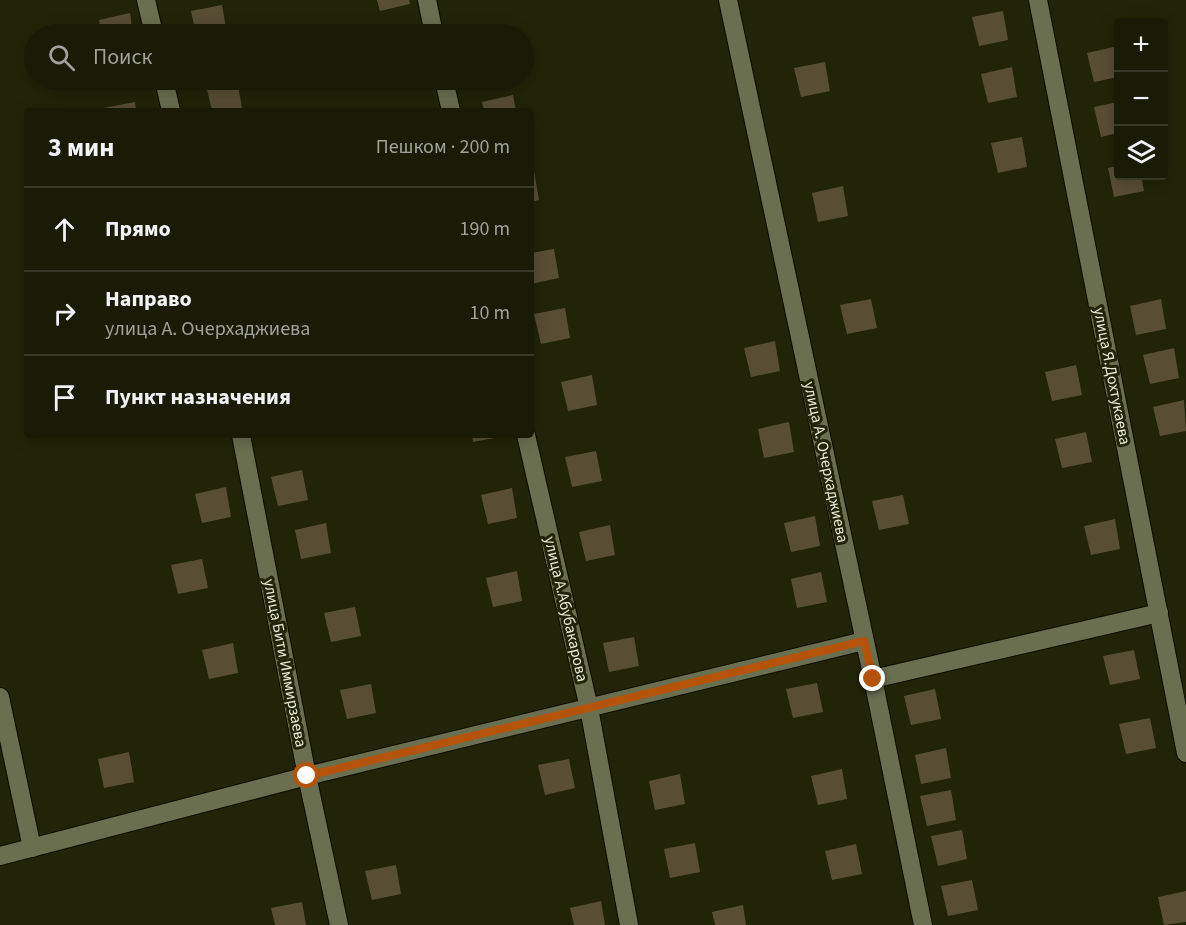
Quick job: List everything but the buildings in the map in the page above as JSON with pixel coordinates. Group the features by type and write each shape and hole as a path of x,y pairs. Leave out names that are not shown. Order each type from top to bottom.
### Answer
{"street":[{"path":"146,0 152,24"},
{"path":"427,0 432,24"},
{"name":"улица А. Очерхаджиева","path":"728,0 873,679 922,925"},
{"name":"улица Я.Дохтукаева","path":"1038,0 1186,753"},
{"path":"166,90 170,108"},
{"path":"446,90 450,108"},
{"name":"улица Бити Иммирзаева","path":"242,438 307,776 339,925"},
{"name":"улица А.Абубакарова","path":"527,438 589,708 629,925"},
{"path":"873,679 1159,613"},
{"path":"0,856 307,776 864,641"},
{"path":"0,697 32,848"}],"route":[{"path":"307,776 864,641 873,679"}]}
